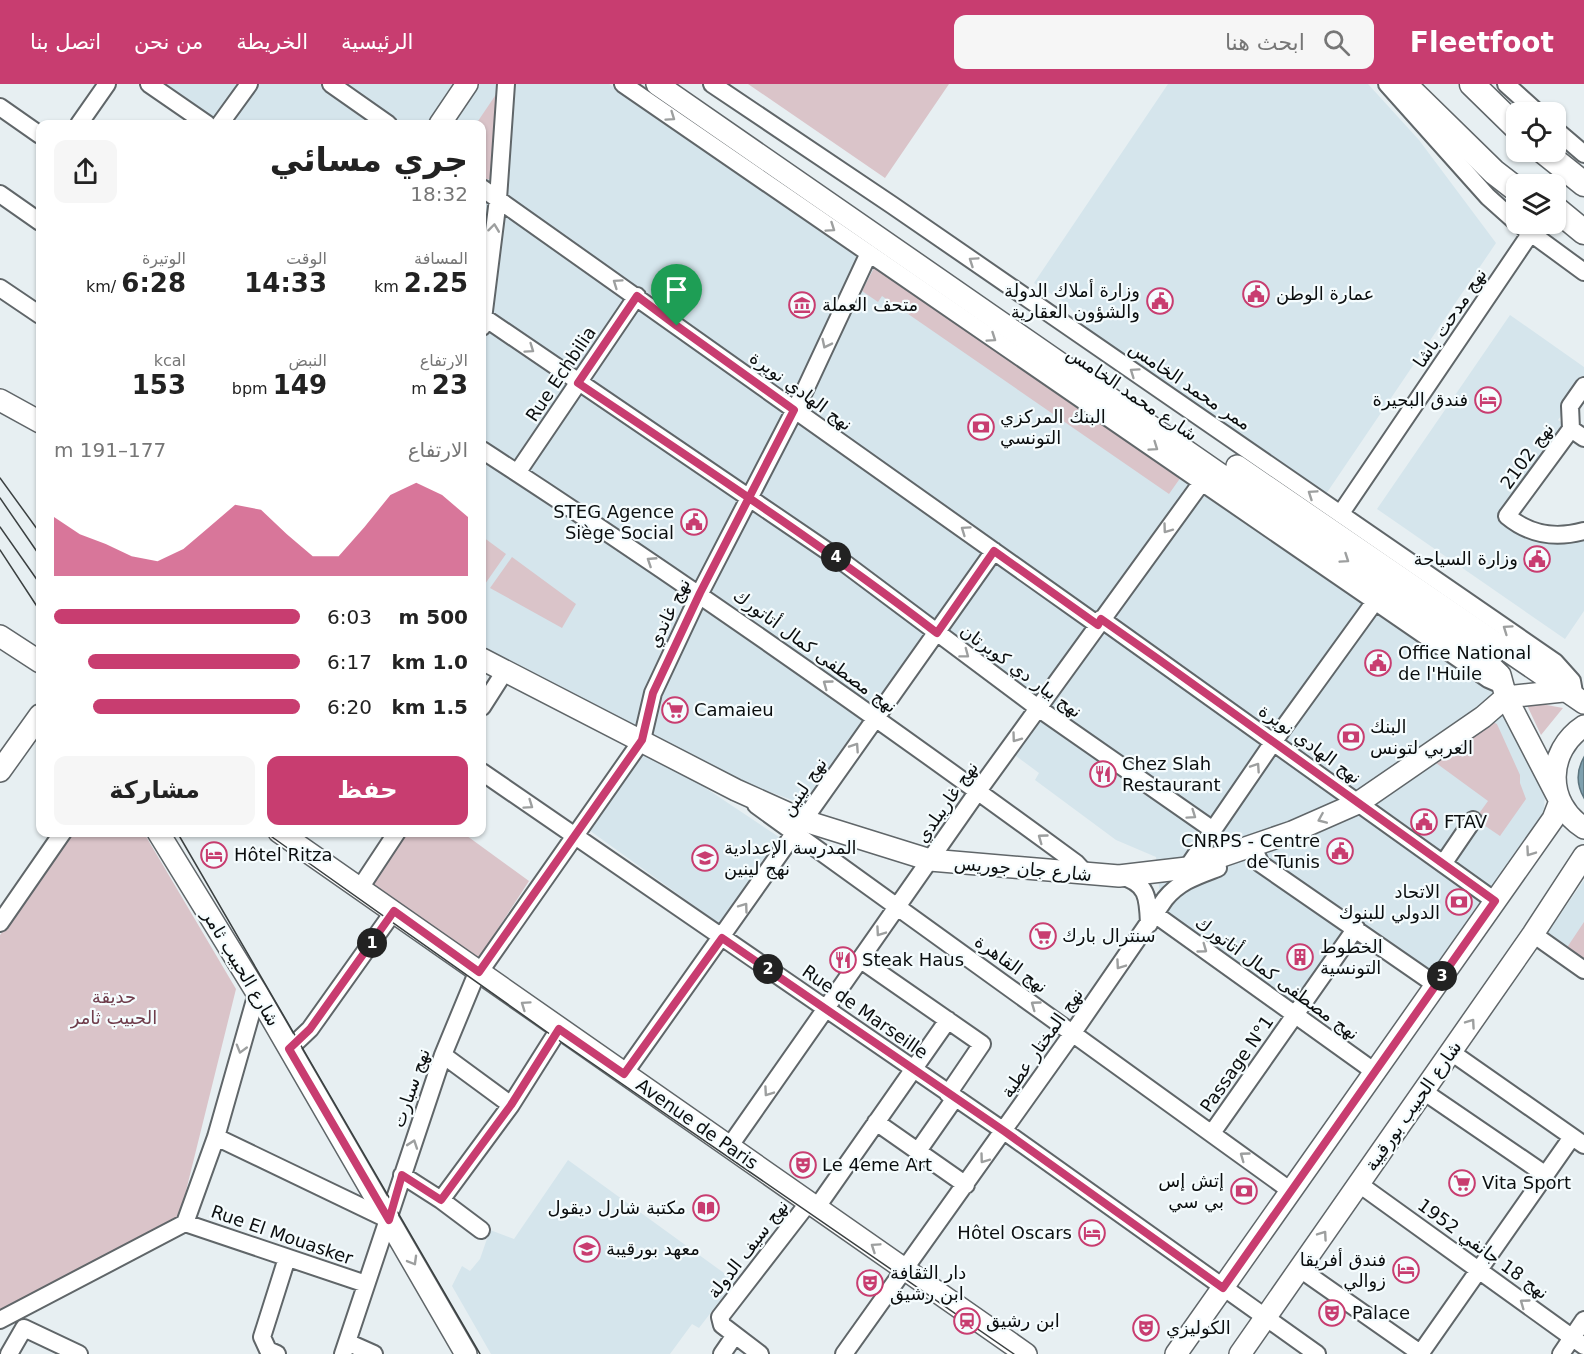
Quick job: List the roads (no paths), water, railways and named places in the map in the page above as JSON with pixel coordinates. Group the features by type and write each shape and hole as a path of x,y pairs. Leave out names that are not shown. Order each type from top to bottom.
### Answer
{"highway":[{"path":"1404,84 1506,181"},
{"path":"1426,84 1460,122 1517,174"},
{"path":"1472,84 1506,117"},
{"path":"1556,162 1584,184"}],"main road":[{"path":"443,120 467,84"},
{"name":"شارع محمد الخامس","path":"657,84 1458,638 1500,675 1505,692 1560,801 1577,823 1584,828"},
{"name":"شارع محمد الخامس","path":"680,84 1574,698"},
{"path":"0,400 36,420"},
{"path":"4,638 36,659"},
{"path":"4,638 36,668"},
{"name":"شارع جان جوريس","path":"486,661 642,740 736,790 800,828 930,861 1119,876 1187,868 1292,832 1359,803 1483,717 1505,692"},
{"path":"1505,692 1574,698"},
{"path":"0,771 36,722"},
{"path":"1176,1354 1553,819 1560,801 1554,780 1557,758 1568,739 1584,726"},
{"name":"شارع الحبيب ثامر","path":"161,837 257,993 465,1354"},
{"name":"Avenue de Paris","path":"286,837 1026,1354"},
{"name":"شارع الحبيب بورقيبة","path":"1240,1354 1270,1321 1300,1269 1533,934 1584,856"}],"street":[{"path":"82,120 107,84"},
{"path":"223,120 249,84"},
{"path":"331,84 382,120"},
{"path":"486,290 498,199 506,84"},
{"name":"شارع محمد الخامس","path":"622,84 1376,600 1505,692"},
{"name":"ممر محمد الخامس","path":"712,84 1341,513 1555,662 1572,681 1574,698"},
{"path":"1387,84 1488,197 1506,212"},
{"path":"1506,84 1526,102"},
{"path":"154,85 202,120"},
{"path":"0,107 36,132"},
{"path":"1576,141 1584,154"},
{"name":"نهج الهادي نويرة","path":"486,191 994,551 1274,741 1495,901"},
{"path":"0,194 36,219"},
{"name":"نهج مدحت باشا","path":"1341,513 1517,234"},
{"path":"1533,234 1584,272"},
{"name":"نهج غاندي","path":"479,972 642,740 653,693 700,593 794,410 869,253"},
{"path":"0,288 36,312"},
{"name":"Rue Echbilia","path":"517,472 637,296"},
{"name":"نهج بيار دي كوبرتان","path":"486,323 839,559 1038,708 1213,830"},
{"name":"نهج 2102","path":"1584,386 1570,406 1578,433 1507,516 1529,532 1573,534 1584,531"},
{"name":"نهج مصطفى كمال أتاتورك","path":"486,453 700,593 978,791 1076,863 1087,875"},
{"name":"نهج غاريبلدي","path":"729,1147 978,791 1202,482"},
{"name":"نهج لينين","path":"624,1074 994,551"},
{"path":"1187,868 1274,741 1376,600"},
{"path":"486,701 506,671"},
{"name":"Rue de Marseille","path":"486,775 1004,1131 1317,1354"},
{"path":"1443,864 1473,820"},
{"name":"نهج القاهرة","path":"800,828 898,907 1291,1191"},
{"name":"نهج المختار عطية","path":"844,1354 966,1185 1175,887 1187,879 1256,854 1292,832"},
{"path":"0,923 60,837"},
{"path":"360,888 394,837"},
{"path":"1256,854 1261,864 1436,985"},
{"path":"1119,876 1140,885 1152,920"},
{"path":"289,1049 310,1029 394,911"},
{"name":"نهج مصطفى كمال أتاتورك","path":"1152,920 1295,1015 1375,1072"},
{"name":"Passage N°1","path":"1212,1133 1356,928"},
{"path":"1533,934 1584,970"},
{"path":"861,960 982,1044 918,1151"},
{"name":"نهج سبارت","path":"345,1348 443,1055 479,972"},
{"path":"0,1320 185,1223 216,1137 257,993"},
{"name":"نهج سيف الدولة","path":"735,1335 719,1321 724,1310 813,1205 876,1122 948,1020"},
{"path":"441,1200 511,1105 559,1029"},
{"path":"1300,1269 1420,1354 1546,1175 1578,1141 1451,1052"},
{"path":"443,1055 511,1105"},
{"path":"1423,1091 1546,1175"},
{"path":"876,1122 966,1185"},
{"path":"216,1137 389,1220"},
{"path":"402,1175 481,1230"},
{"name":"نهج 18 جانفي 1952","path":"1359,1184 1578,1342"},
{"name":"Rue El Mouasker","path":"185,1223 366,1284"},
{"path":"277,1354 268,1350 262,1337 287,1258"},
{"path":"1560,1354 1578,1342 1584,1320"},
{"path":"9,1354 24,1328 79,1354"},
{"path":"722,1354 735,1335 760,1354"},
{"path":"345,1348 374,1354"}],"water":[{"path":"1584,757 1584,798 1578,778"}],"tram line":[{"path":"0,478 36,528"},
{"path":"0,498 36,550"},
{"path":"0,527 36,578"},
{"path":"0,550 36,605"},
{"path":"180,837 480,1354"},
{"path":"272,837 554,1037 1014,1354"}],"place":[{"name":"عمارة الوطن","path":"1256,294"},
{"name":"وزارة أملاك الدولة والشؤون العقارية","path":"1160,301"},
{"name":"متحف العملة","path":"802,305"},
{"name":"فندق البحيرة","path":"1488,400"},
{"name":"البنك المركزي التونسي","path":"981,427"},
{"name":"STEG Agence Siège Social","path":"694,522"},
{"name":"وزارة السياحة","path":"1537,559"},
{"name":"Office National de l'Huile","path":"1378,663"},
{"name":"Camaieu","path":"675,710"},
{"name":"البنك العربي لتونس","path":"1351,737"},
{"name":"Chez Slah Restaurant","path":"1103,774"},
{"name":"FTAV","path":"1424,822"},
{"name":"CNRPS - Centre de Tunis","path":"1340,851"},
{"name":"Hôtel Ritza","path":"214,855"},
{"name":"المدرسة الإعدادية نهج لينين","path":"705,858"},
{"name":"الاتحاد الدولي للبنوك","path":"1459,902"},
{"name":"سنترال بارك","path":"1043,936"},
{"name":"الخطوط التونسية","path":"1300,957"},
{"name":"Steak Haus","path":"843,960"},
{"name":"Le 4eme Art","path":"803,1165"},
{"name":"Vita Sport","path":"1462,1183"},
{"name":"إتش إس بي سي","path":"1244,1191"},
{"name":"مكتبة شارل ديقول","path":"706,1208"},
{"name":"Hôtel Oscars","path":"1092,1233"},
{"name":"معهد بورقيبة","path":"587,1249"},
{"name":"فندق أفريقا زوالي","path":"1406,1270"},
{"name":"دار الثقافة ابن رشيق","path":"870,1283"},
{"name":"Palace","path":"1332,1313"},
{"name":"ابن رشيق","path":"967,1321"},
{"name":"الكوليزي","path":"1146,1328"}],"park label":[{"name":"حديقة الحبيب ثامر","path":"114,1007"}]}
